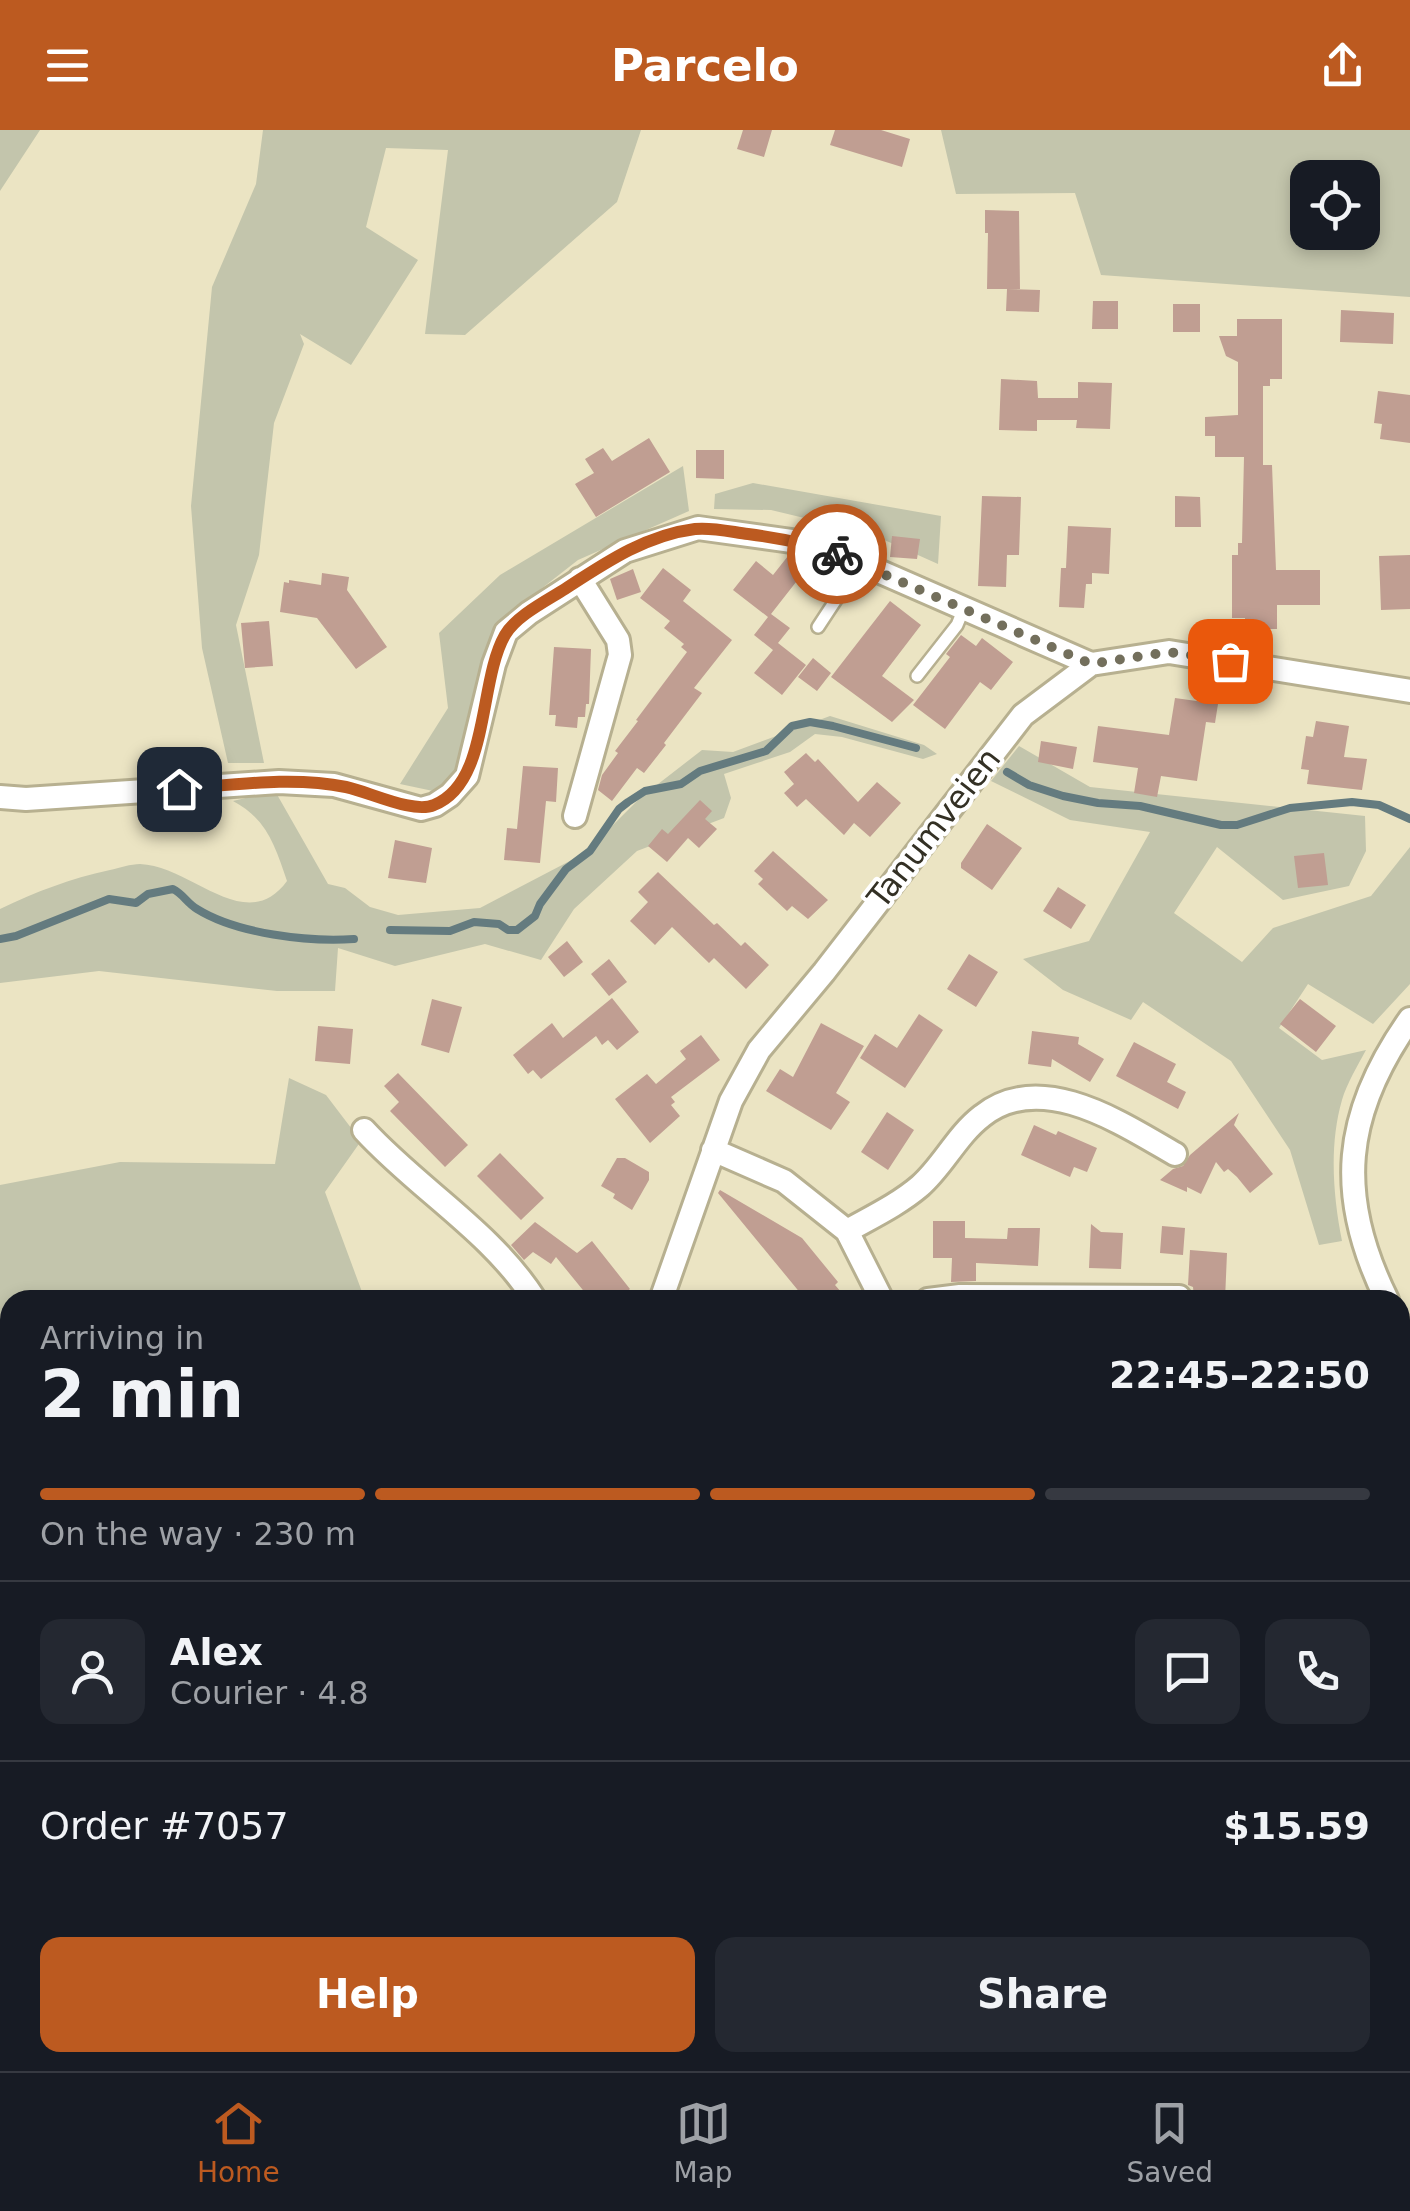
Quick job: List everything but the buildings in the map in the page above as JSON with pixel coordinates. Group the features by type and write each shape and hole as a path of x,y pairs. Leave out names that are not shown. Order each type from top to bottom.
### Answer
{"street":[{"path":"0,797 45,798 279,782 334,785 421,809 436,805 466,776 506,632 625,552 698,528 806,542 1091,664"},
{"path":"575,816 620,655 618,640 580,580"},
{"name":"Tanumveien","path":"664,1290 730,1101 759,1050 1023,715 1091,664 1169,652 1410,691"},
{"path":"1383,1290 1360,1231 1351,1165 1359,1118 1376,1072 1402,1046 1410,1019"},
{"path":"848,1231 922,1185 982,1115 1028,1096 1077,1104 1175,1154"},
{"path":"364,1130 396,1166 488,1242 528,1290"},
{"path":"713,1150 784,1182 848,1231 877,1290"}],"lane":[{"path":"818,626 860,563"},
{"path":"918,676 957,625 964,608"}],"green space":[{"path":"0,130 40,130 0,191"},
{"path":"263,130 641,130 617,202 465,335 425,334 448,150 386,148 366,227 418,260 351,365 300,334 304,344 274,423 259,555 236,625 264,763 228,763 202,648 191,506 212,287 256,184"},
{"path":"941,130 1410,130 1410,297 1101,275 1075,193 956,194"},
{"path":"683,466 689,511 578,560 505,617 485,671 472,738 451,778 433,791 400,784 448,708 439,633 500,575"},
{"path":"753,483 941,516 938,564 871,534 771,510 714,509 715,494"},
{"path":"830,716 924,745 937,754 923,759 842,737 815,734 790,752 724,774 731,798 724,818 637,851 574,909 541,960 485,944 395,966 338,948 335,991 277,991 99,971 0,983 0,909 67,882 140,864 179,875 236,901 254,902 271,896 287,881 278,856 262,825 233,801 275,791 328,884 345,888 370,907 398,915 480,908 585,853 640,798 702,750 733,752"},
{"path":"1019,746 1090,787 1365,816 1366,851 1349,886 1283,900 1217,847 1174,913 1242,962 1273,928 1371,896 1410,847 1410,984 1373,1024 1308,984 1279,1028 1322,1060 1366,1050 1344,1094 1335,1135 1335,1188 1342,1241 1319,1245 1290,1150 1231,1061 1143,1002 1131,1020 1063,990 1023,959 1089,941 1150,832 1070,820 991,781"},
{"path":"289,1078 326,1095 361,1141 325,1192 361,1290 0,1290 0,1185 120,1162 275,1164"}],"waterway":[{"path":"390,930 450,931 474,922 517,930 535,916 566,869 590,851 628,802 645,791 681,784 700,771 766,751 792,726 810,722 833,726 916,748"},
{"path":"1007,772 1029,785 1063,796 1140,806 1221,825 1237,825 1290,808 1352,802 1379,805 1410,819"},
{"path":"0,939 109,899 136,903 148,894 173,889 194,907 232,925 295,937 354,939"}],"way so far":[{"path":"837,554 1091,664 1169,652 1230,661"}],"route":[{"path":"179,789 279,782 334,785 421,809 436,805 466,776 506,632 530,612 625,552 698,528 806,542 837,554"}]}
